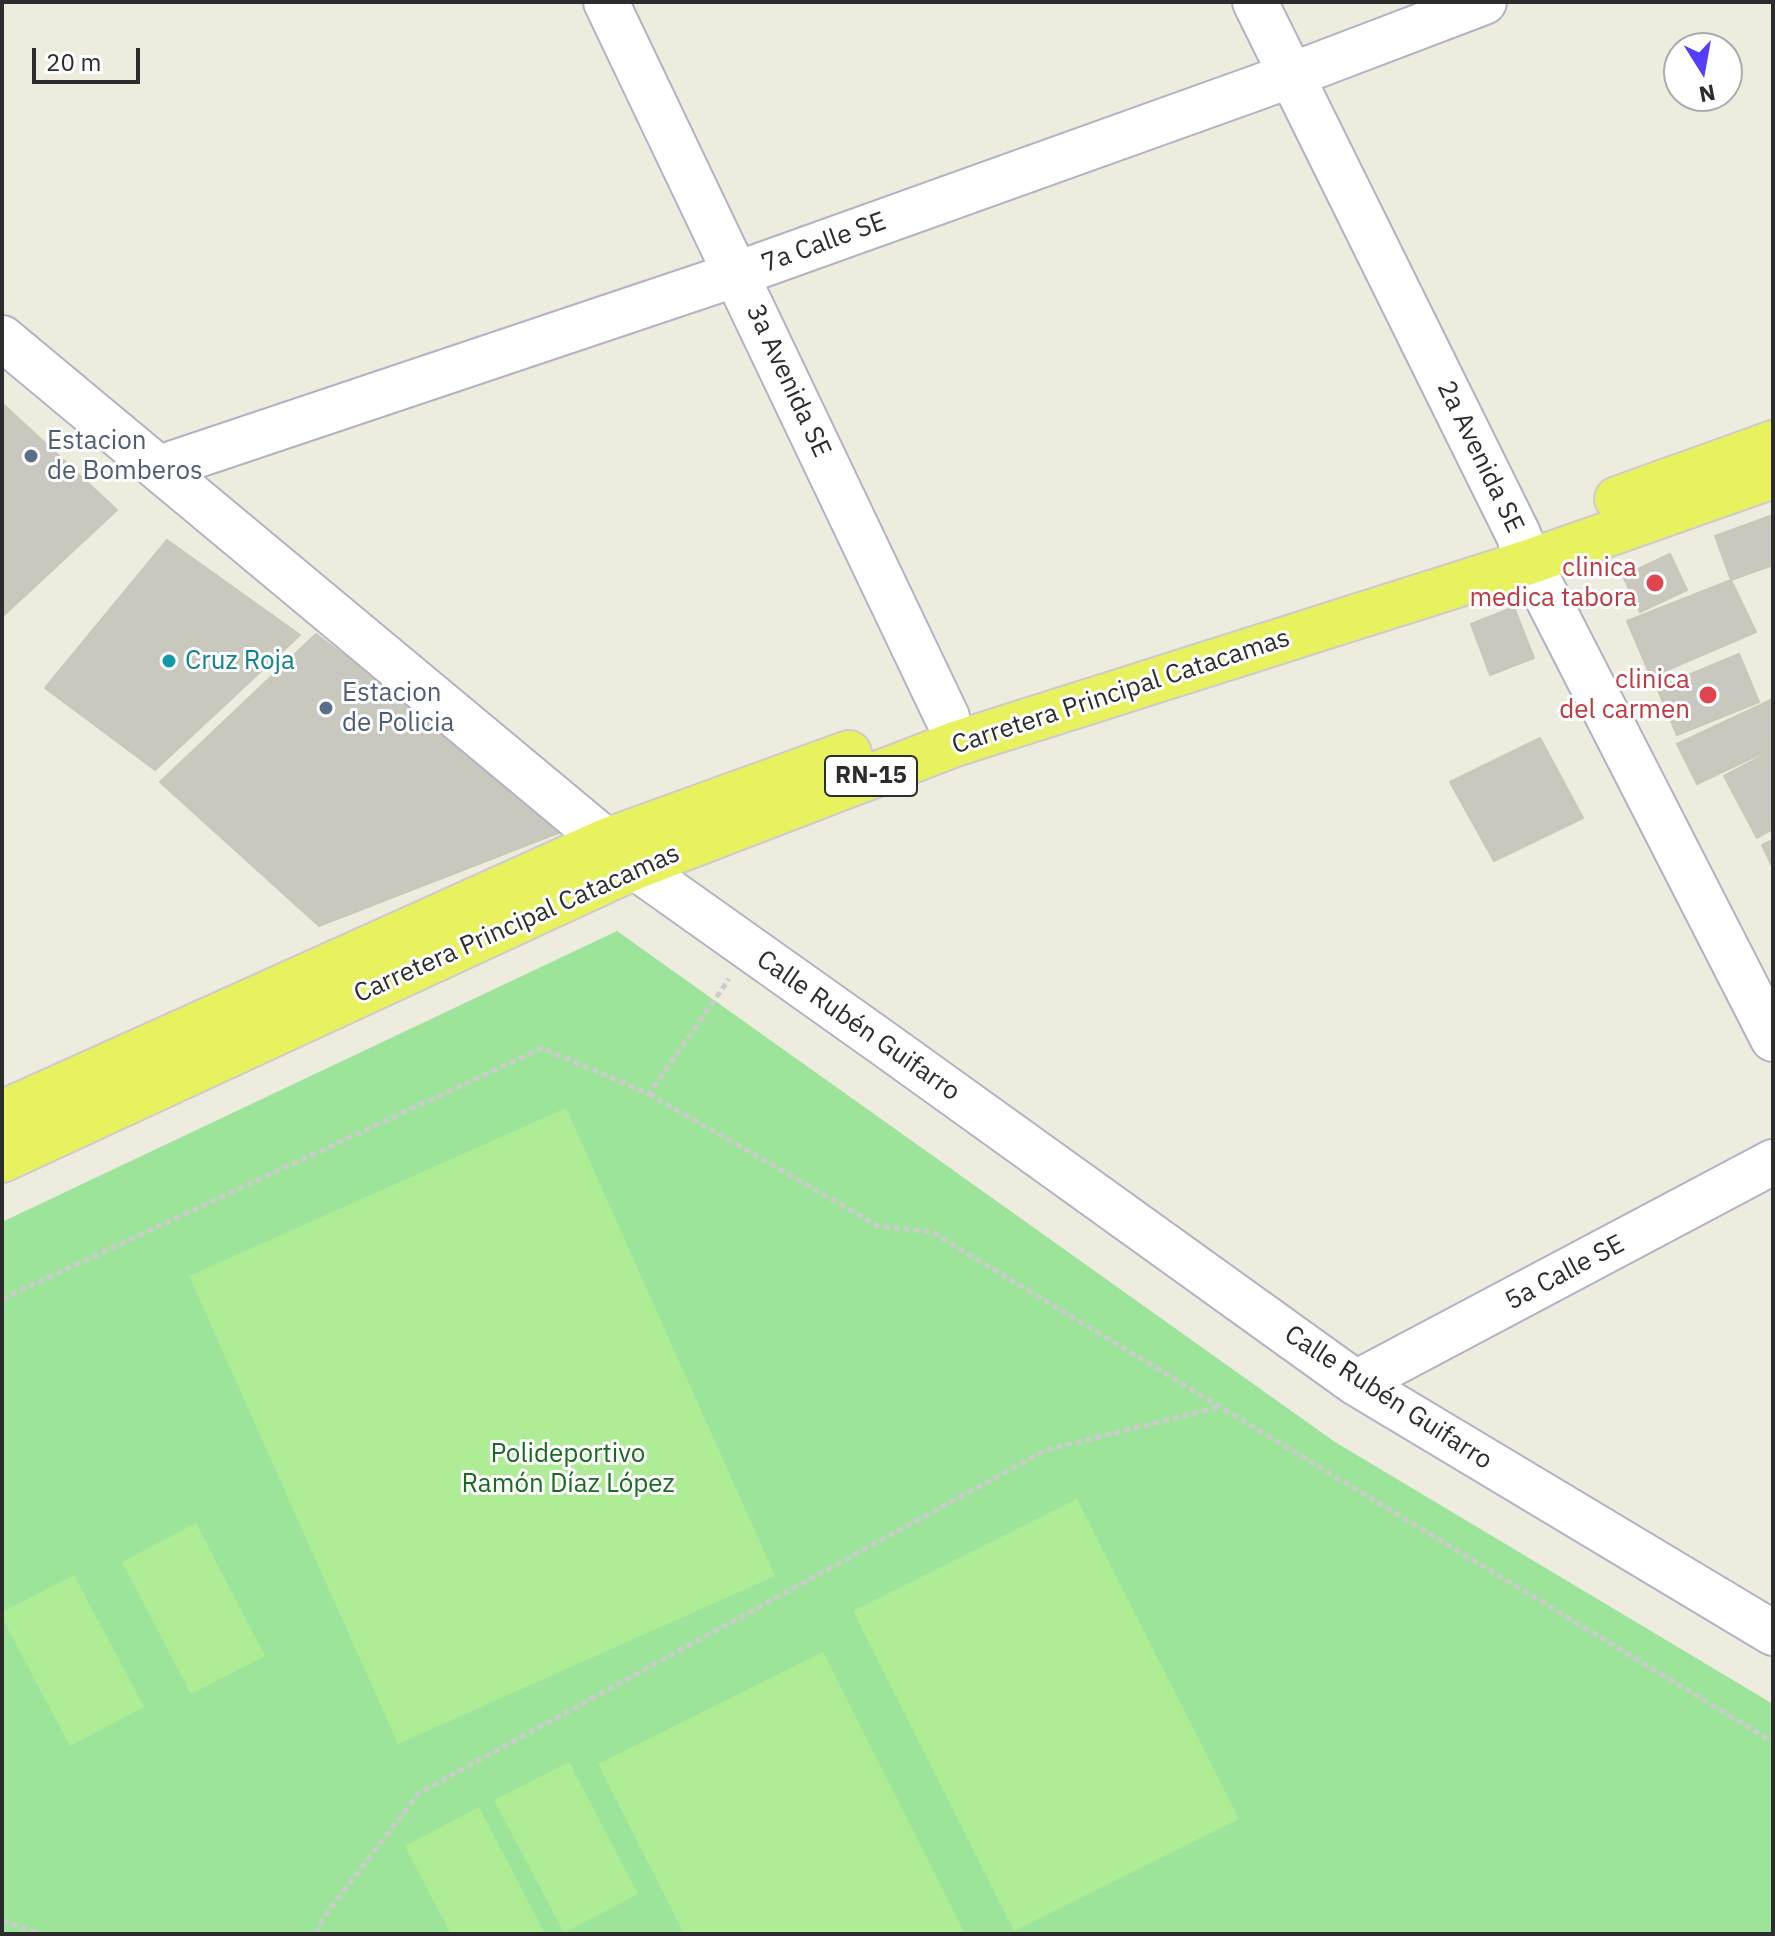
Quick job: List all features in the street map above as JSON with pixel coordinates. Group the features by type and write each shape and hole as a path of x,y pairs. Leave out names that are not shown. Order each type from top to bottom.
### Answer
{"main road":[{"name":"Carretera Principal Catacamas","path":"2,1160 620,854 955,744 1523,548 1773,443"},
{"name":"Carretera Principal Catacamas","path":"2,1113 947,717 1773,476"}],"street":[{"name":"3a Avenida SE","path":"606,2 947,717"},
{"name":"2a Avenida SE","path":"1255,2 1523,548 1773,1039"},
{"name":"7a Calle SE","path":"159,468 737,274 1292,75 1484,2"},
{"name":"Calle Rubén Guifarro","path":"2,338 620,854 1356,1383 1773,1633"},
{"name":"5a Calle SE","path":"1356,1383 1773,1162"}],"path":[{"path":"649,1094 750,948"},
{"path":"2,1299 542,1048 649,1094 878,1226 932,1232 1773,1742"},
{"path":"317,1934 323,1918 419,1793 1046,1450 1221,1407"},
{"path":"2,1921 40,1934"}],"green space":[{"name":"Polideportivo Ramón Díaz López","path":"617,931 1335,1442 1773,1704 1773,1934 2,1934 2,1222"},
{"path":"566,1108 775,1576 398,1744 189,1276"},
{"path":"1077,1499 1239,1819 1014,1931 853,1611"},
{"path":"196,1523 265,1656 191,1694 122,1562"},
{"path":"74,1575 144,1707 70,1746 2,1618 2,1612"},
{"path":"823,1652 965,1934 684,1934 598,1764"},
{"path":"569,1762 638,1894 564,1933 494,1800"},
{"path":"479,1807 545,1934 451,1934 405,1846"}],"building":[{"name":"Estacion de Bomberos","path":"2,403 117,510 2,617"},
{"path":"1773,515 1773,565 1731,580 1715,536"},
{"name":"Cruz Roja","path":"167,540 300,635 155,770 45,688"},
{"name":"clinica medica tabora","path":"1670,554 1687,590 1640,612 1623,576"},
{"path":"1731,580 1756,632 1651,677 1627,621"},
{"path":"1514,607 1534,658 1490,675 1471,624"},
{"name":"Estacion de Policia","path":"316,634 571,828 319,926 160,782"},
{"name":"clinica del carmen","path":"1739,654 1759,702 1677,735 1657,688"},
{"path":"1773,699 1773,748 1697,784 1677,744"},
{"path":"1540,738 1583,818 1494,861 1450,782"},
{"path":"1773,750 1773,829 1757,838 1724,776"},
{"path":"1773,840 1773,868 1762,845"}],"place":[{"name":"Estacion de Bomberos","path":"31,456"},
{"name":"clinica medica tabora","path":"1655,583"},
{"name":"Cruz Roja","path":"169,661"},
{"name":"clinica del carmen","path":"1708,695"},
{"name":"Estacion de Policia","path":"326,708"}]}
